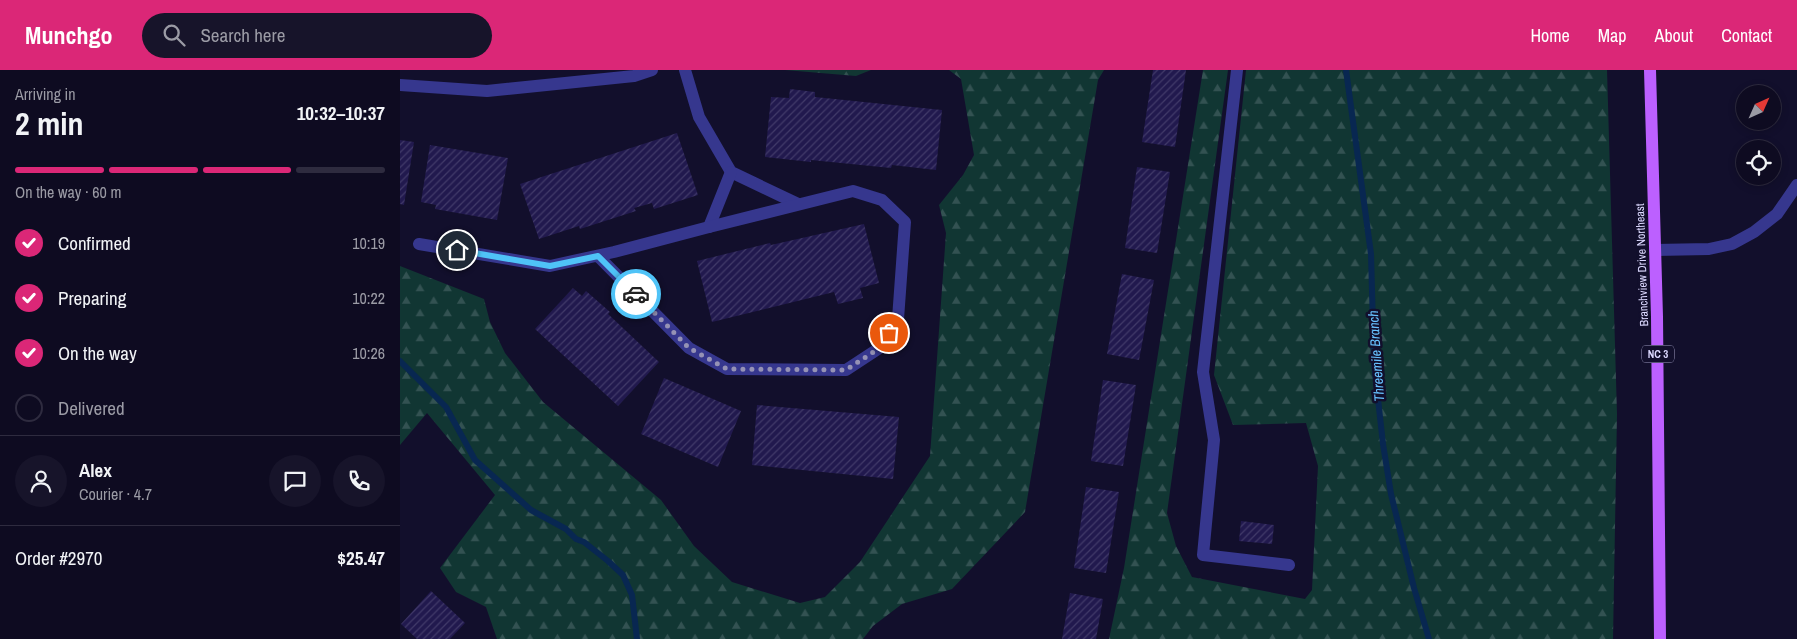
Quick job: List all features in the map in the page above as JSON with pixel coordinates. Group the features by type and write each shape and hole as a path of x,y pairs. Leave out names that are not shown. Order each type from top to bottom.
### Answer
{"main road":[{"name":"Branchview Drive Northeast","path":"1650,70 1655,250 1660,639"}],"street":[{"path":"400,85 487,91 634,76 652,70"},
{"path":"685,70 699,117 731,172 798,204"},
{"path":"1238,70 1203,372 1214,440 1203,555 1289,564"},
{"path":"709,226 731,172"},
{"path":"1655,250 1709,249 1732,244 1754,232 1777,214 1797,185"},
{"path":"419,244 550,266 598,256 709,226 853,191 882,200 905,222 898,319 881,347 846,370 727,369 689,348 598,256"}],"green space":[{"path":"785,70 871,70 856,76"},
{"path":"949,70 1104,70 1098,80 1025,512 952,589 902,604 873,626 863,639 497,639 486,607 456,592 440,568 495,495 427,413 400,445 400,266 484,299 490,322 505,353 543,402 661,500 694,546 732,582 800,603 825,597 860,562 930,456 946,233 939,205 963,175 974,155 961,79"},
{"path":"1203,70 1228,70 1167,513 1176,546 1192,577 1305,599 1312,590 1318,466 1306,423 1233,425 1214,375 1246,70 1607,70 1617,414 1613,639 1109,639 1124,568"}],"building":[{"path":"1153,70 1186,70 1175,147 1142,142"},
{"path":"790,89 815,92 815,97 942,110 936,170 892,165 891,168 765,157 771,97 789,98"},
{"path":"677,133 698,195 654,209 652,203 634,208 636,211 580,229 579,226 539,239 520,184"},
{"path":"400,140 414,142 404,205 400,204"},
{"path":"430,145 508,158 497,220 435,209 436,205 421,202"},
{"path":"1137,167 1170,172 1157,253 1125,248"},
{"path":"864,224 879,283 860,288 863,298 838,304 834,292 712,322 697,261 770,243 771,245"},
{"path":"1122,274 1154,280 1139,360 1107,354"},
{"path":"573,288 582,296 586,291 610,312 608,314 659,362 618,406 535,329"},
{"path":"664,378 741,411 718,467 641,434"},
{"path":"1103,380 1136,385 1123,466 1091,461"},
{"path":"757,405 899,417 893,479 752,465"},
{"path":"1086,487 1119,492 1106,573 1074,568"},
{"path":"1241,521 1274,525 1272,544 1239,541"},
{"path":"431,591 465,623 450,639 417,639 401,624"},
{"path":"1070,593 1103,599 1096,639 1062,639"}],"waterway":[{"name":"Threemile Branch","path":"1346,70 1371,254 1374,363 1383,444 1391,494 1414,588 1429,639"},
{"path":"400,361 446,407 475,460 531,510 566,529 576,539 584,542 623,575 632,595 637,639"}],"way so far":[{"path":"636,294 689,348 727,369 846,370 881,347 889,333"}],"route":[{"path":"457,250 550,266 598,256 636,294"}]}
